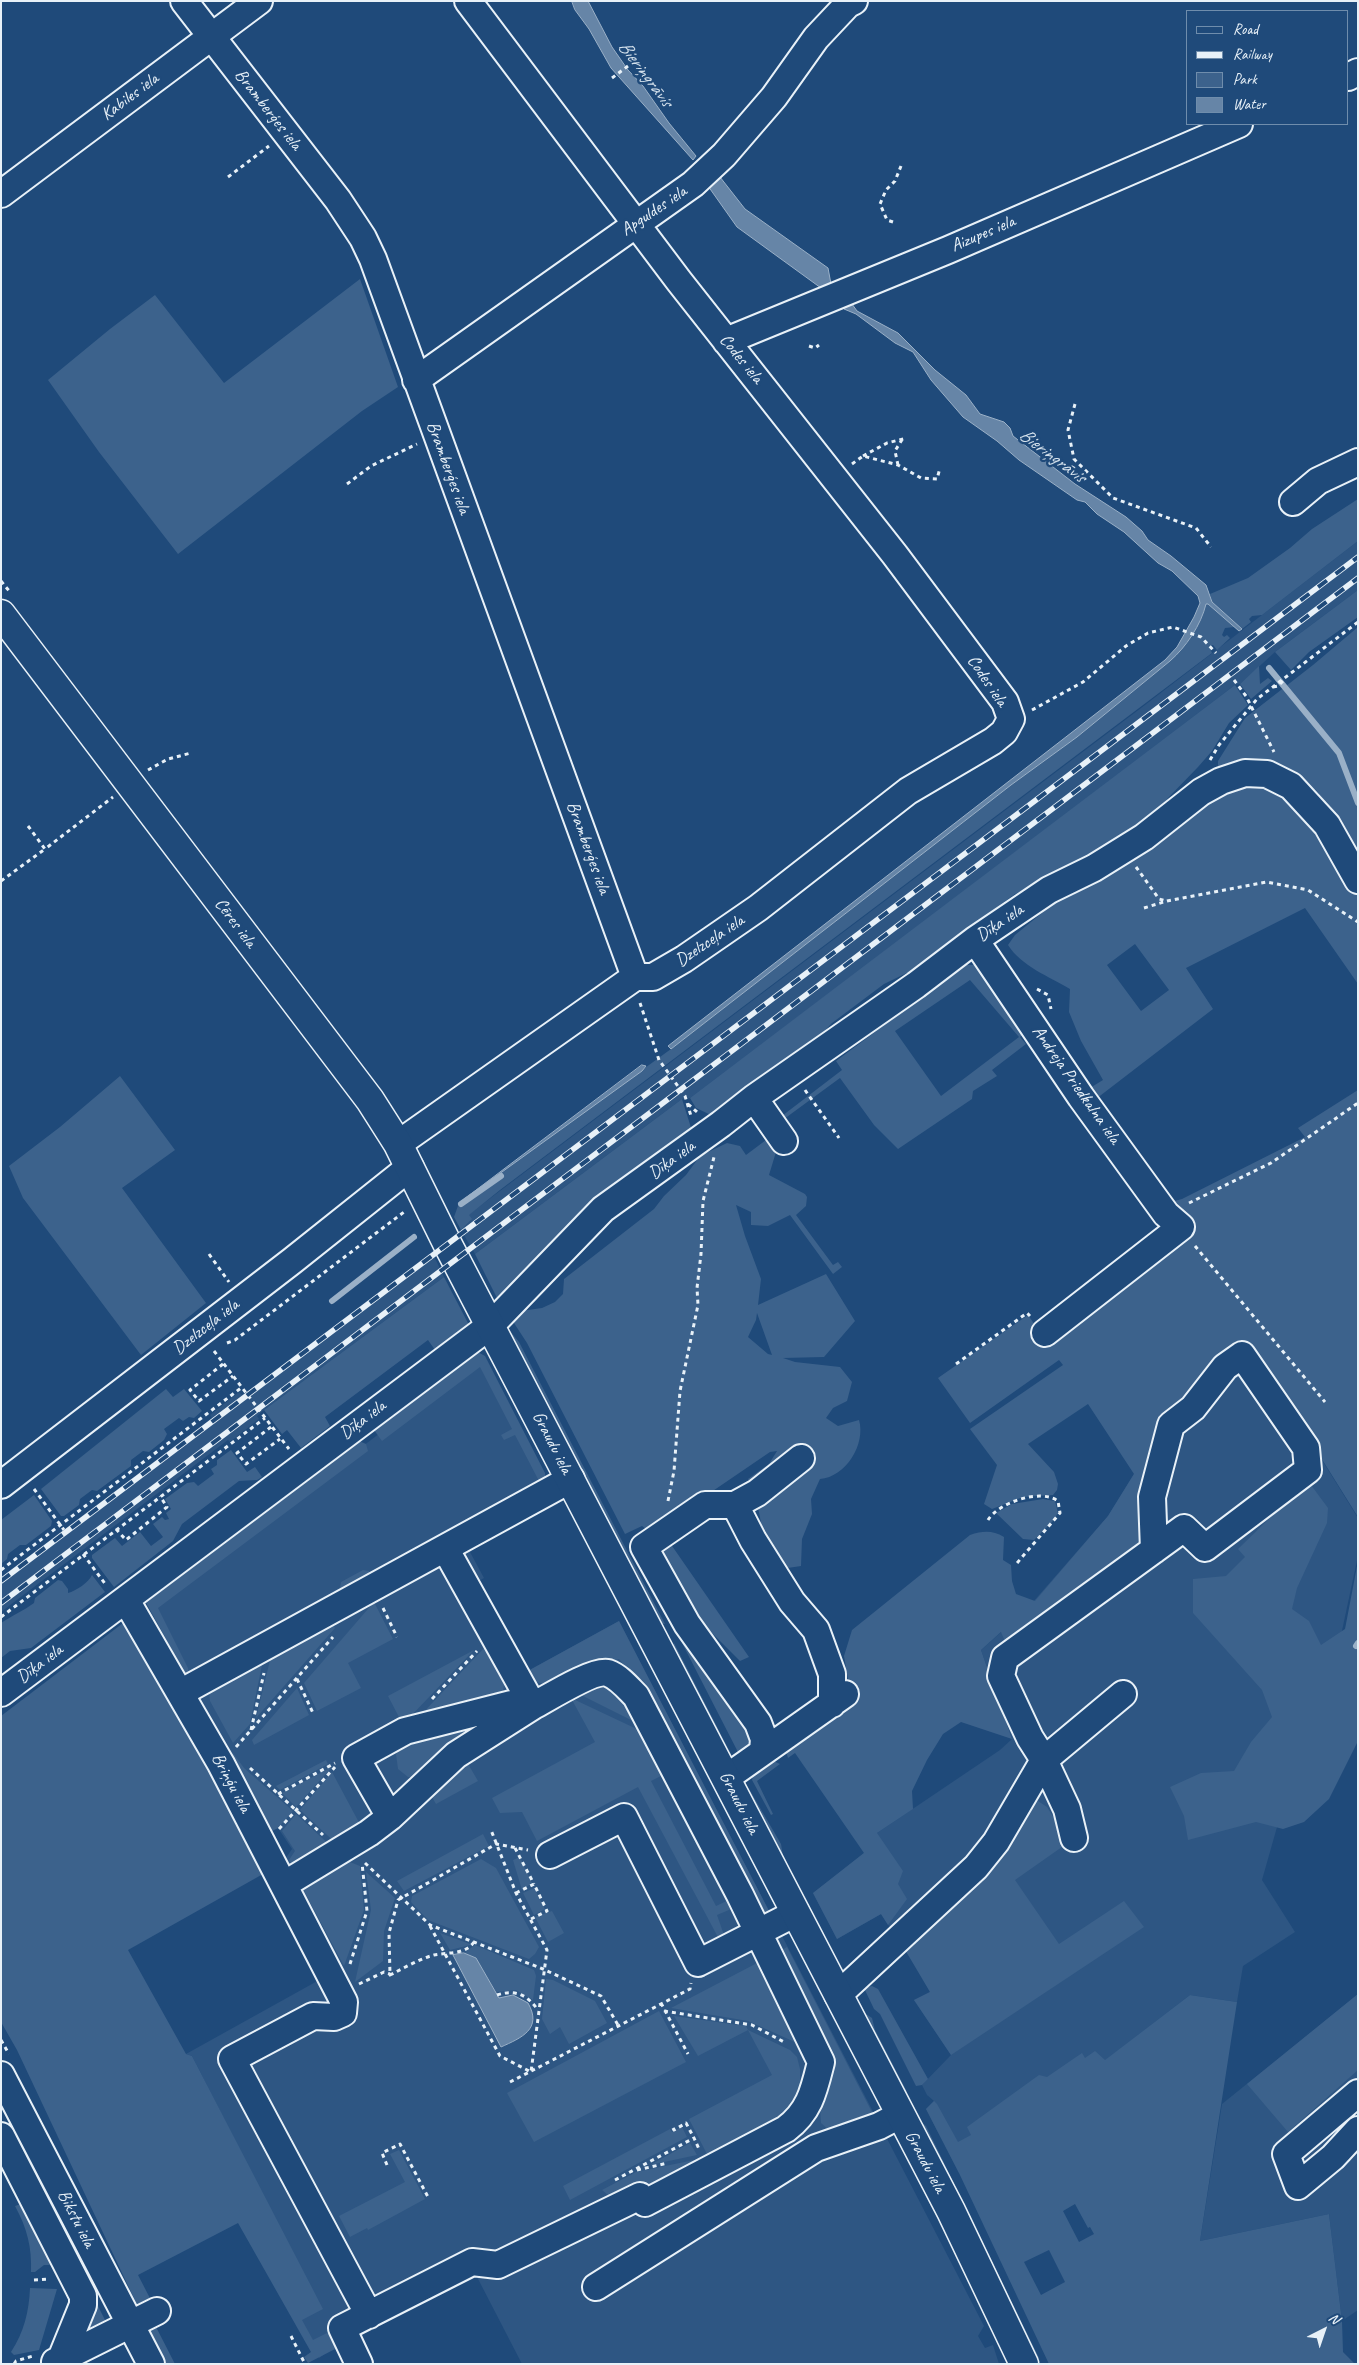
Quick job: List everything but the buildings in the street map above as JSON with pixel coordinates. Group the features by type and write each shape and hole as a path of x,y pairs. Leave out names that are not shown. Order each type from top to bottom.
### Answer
{"main road":[{"name":"Cēres iela","path":"1,614 370,1100 404,1156 448,1245"},
{"name":"Graudu iela","path":"448,1245 955,2219 1024,2364"}],"street":[{"name":"Bramberģes iela","path":"184,1 338,200 363,238 373,259 633,978"},
{"name":"Kabiles iela","path":"1,194 259,1"},
{"name":"Codes iela","path":"468,1 635,223 834,477 1005,702 1010,719"},
{"name":"Apguldes iela","path":"416,380 635,223 693,184 710,170 774,97 816,38 848,4 854,1"},
{"name":"Aizupes iela","path":"726,341 948,250 1237,125"},
{"path":"1293,502 1318,481 1358,462"},
{"name":"Dzelzceļa iela","path":"11,1477 242,1300 404,1156 633,978 654,976 684,960 758,908 908,791 993,741 1004,732 1010,719"},
{"name":"Dīķa iela","path":"1,1693 491,1325 603,1209 975,940 1049,890 1094,868 1144,836 1201,792 1221,781 1245,773 1267,774 1291,786 1327,825 1358,880"},
{"name":"Andreja Priedkalna iela","path":"975,940 1081,1097 1172,1226"},
{"path":"754,1098 784,1141"},
{"path":"1045,1333 1172,1226"},
{"path":"1074,1838 1067,1809 1044,1760 1030,1738 1001,1676 1005,1658 1154,1550 1184,1528 1205,1548 1308,1470 1306,1448 1242,1355 1225,1367 1193,1408 1171,1425 1152,1498 1154,1550"},
{"path":"763,1751 764,1739 758,1723 687,1624 644,1547 705,1504 735,1505 757,1493 801,1458"},
{"path":"180,1693 571,1479"},
{"path":"726,1778 841,1698 816,1630 792,1602 753,1540 735,1505"},
{"path":"445,1548 533,1706"},
{"name":"Briņģu iela","path":"126,1600 180,1693 285,1884 328,1971 341,1993"},
{"path":"656,1643 687,1624"},
{"path":"285,1884 390,1818 456,1755 533,1706 593,1675 607,1673 620,1680 636,1696 758,1932 821,2062 812,2097 799,2119 786,2129 645,2203 640,2196 498,2265 472,2262 342,2328 359,2364"},
{"path":"838,1995 976,1867 996,1842 1044,1760 1123,1694"},
{"path":"390,1818 356,1758 405,1731 511,1704 533,1706"},
{"path":"550,1854 624,1817 698,1963 796,1913"},
{"path":"341,1993 344,2002 343,2013 334,2017 313,2016 232,2060 369,2315"},
{"name":"Bikstu iela","path":"1,2075 151,2364"},
{"path":"1358,2093 1286,2154 1298,2186 1333,2157 1358,2130"},
{"path":"596,2287 816,2148 879,2126 900,2115"},
{"path":"799,2119 816,2148"},
{"path":"1,2136 83,2296 83,2305 51,2359"},
{"path":"51,2359 157,2311"}],"path":[{"path":"612,78 628,66"},
{"path":"228,178 286,132"},
{"path":"893,222 888,220 880,204 886,190 895,181 900,166"},
{"path":"808,346 815,348 819,345"},
{"path":"1075,404 1068,430 1074,458 1112,498 1196,528 1211,547"},
{"path":"834,477 862,456 905,437 895,451 898,465"},
{"path":"347,484 371,466 396,452 437,438"},
{"path":"862,456 898,465 921,478 937,479 940,468"},
{"path":"1201,792 1201,776 1219,744 1250,705 1358,622"},
{"path":"1010,719 1029,712 1083,682 1126,646 1148,633 1173,627 1201,637 1216,653"},
{"path":"1273,687 1280,685 1286,676"},
{"path":"1234,680 1250,705 1275,754"},
{"path":"141,775 168,759 191,753"},
{"path":"1,881 115,796"},
{"path":"28,826 45,849"},
{"path":"1123,849 1159,899 1167,901"},
{"path":"1144,908 1167,901 1267,882 1308,890 1358,922"},
{"path":"633,978 657,1055 685,1096 693,1130 699,1140"},
{"path":"792,1071 839,1138"},
{"path":"1326,1402 1207,1262 1172,1226 1271,1163 1358,1103"},
{"path":"667,1503 671,1493 674,1472 680,1391 698,1305 697,1288 701,1254 703,1201 721,1124"},
{"path":"234,1340 409,1208"},
{"path":"209,1254 242,1300"},
{"path":"956,1364 1028,1313 1045,1333"},
{"path":"212,1348 279,1437 246,1464 238,1453 271,1427"},
{"path":"223,1364 190,1390 199,1401 232,1376"},
{"path":"1,1570 241,1388"},
{"path":"1,1617 265,1418"},
{"path":"11,1477 64,1530"},
{"path":"116,1529 126,1540 167,1508 160,1496"},
{"path":"988,1520 998,1508 1024,1498 1053,1497 1058,1500 1060,1513 1017,1563"},
{"path":"83,1554 94,1570"},
{"path":"373,1588 397,1637"},
{"path":"229,1741 234,1749 338,1632"},
{"path":"426,1706 493,1634"},
{"path":"251,1732 271,1643"},
{"path":"297,1679 313,1713"},
{"path":"278,1794 340,1760 279,1830"},
{"path":"246,1764 340,1851"},
{"path":"491,1830 516,1893 547,1950 530,2072"},
{"path":"390,1975 388,1933 398,1900 401,1897 496,1844 550,1854"},
{"path":"515,1848 549,1910 531,1919"},
{"path":"341,1993 367,1911 362,1860 430,1926 500,2056 530,2072"},
{"path":"516,1893 534,1884"},
{"path":"430,1926 543,1970 601,1996 618,2025"},
{"path":"390,1975 435,1955 446,1955 467,1949 474,1942"},
{"path":"510,2082 690,1989 698,1963"},
{"path":"341,1993 384,1972 390,1975"},
{"path":"497,1995 509,1991 522,1994 538,2011"},
{"path":"661,2004 688,2054"},
{"path":"664,2010 752,2025 787,2044"},
{"path":"673,2128 674,2130 686,2123 694,2138"},
{"path":"387,2165 382,2153 400,2144 428,2197"},
{"path":"34,2280 53,2279"},
{"path":"291,2336 305,2364"},
{"path":"12,2363 16,2361 51,2359"}],"shaded area":[{"path":"1358,541 1358,590 1275,652 1240,684 1235,685 859,971 690,1098 682,1099 475,1254 461,1230 471,1220 468,1215 1145,705"},
{"path":"432,1252 444,1277 264,1410 257,1416 259,1419 230,1442 228,1440 1,1612 1,1577 212,1418 210,1415 239,1392 242,1395 249,1390"},
{"path":"1232,1315 1358,1518 1358,1556 1331,1682 1283,1806 1262,1880 1295,1932 1243,1966 1237,2002 1190,1995 959,2173 926,2109 934,2101 927,2095 922,2085 951,2055 914,2000 930,1992 921,1974 881,1914 837,1939 813,1893 864,1853 877,1833 1000,1750 1012,1739 981,1650 1026,1610 1108,1516"},
{"path":"482,1356 558,1504 472,1548 470,1552 484,1578 477,1582 526,1672 619,1621 984,2326 978,2336 985,2348 993,2345 999,2364 522,2364 476,2275 347,2338 319,2358 246,2226 242,2154 192,2056 186,2054 321,1979 283,1862 292,1849 278,1828 268,1833 202,1712 201,1700 150,1607"},
{"path":"1358,1994 1358,2310 1342,2321 1329,2214 1200,2241 1222,2104"}],"green space":[{"path":"360,279 398,387 362,411 178,554 99,452 48,380 155,295 224,383"},
{"path":"1358,499 1358,541 1262,615 1252,616 1249,619 1251,622 1242,629 1212,602 1210,594 1248,578 1290,548 1312,529"},
{"path":"1358,590 1358,617 1309,652 1291,670 1275,652"},
{"path":"1206,604 1235,627 1225,628 1222,635 1224,637 1227,635 1230,638 1217,650 1213,645 1209,646 1212,653 500,1190 469,1215 472,1219 461,1230 454,1217 459,1203 671,1049 1011,785 1077,737 1170,661 1188,641"},
{"path":"1358,627 1358,984 1305,908 1186,968 1213,1009 1092,1102 1085,1091 1103,1080 1081,1041 1069,1012 1070,989 1028,965 1008,945 1015,935 1053,904 1217,797 1245,782 1330,809 1316,790 1299,779 1218,767 1218,761 1245,718","holes":["1135,944 1169,990 1141,1011 1107,965"]},
{"path":"1259,666 1260,684 1268,678 1272,681 1251,699 1240,684"},
{"path":"1235,685 1248,705 1229,723 1212,751 1168,798 1146,825 1129,838 1015,894 982,918 951,945 917,968 884,984 832,1023 813,1043 742,1089 713,1116 696,1108 690,1098"},
{"path":"966,965 976,965 986,972 1028,1030 1020,1037 1026,1044 992,1070 997,1076 973,1091 972,1099 898,1149 874,1125 840,1078 780,1122 778,1119 842,1070 836,1061 943,979","holes":["970,980 1019,1037 941,1096 895,1031"]},
{"path":"120,1076 175,1150 122,1188 206,1303 141,1355 23,1198 9,1166 60,1127"},
{"path":"1358,1090 1358,1517 1260,1360 1189,1403 1143,1546 1007,1646 1001,1632 981,1650 1012,1739 961,1722 943,1734 927,1760 912,1791 913,1809 877,1833 903,1871 898,1884 907,1899 888,1925 881,1914 837,1939 813,1893 864,1853 795,1753 788,1758 785,1748 850,1691 844,1656 852,1630 970,1535 979,1533 991,1532 1004,1537 1003,1560 1011,1565 1012,1581 1016,1594 1035,1601 1108,1516 1134,1474 1088,1404 1028,1444 1054,1472 1058,1484 1057,1490 1053,1495 1023,1497 992,1509 984,1504 997,1465 970,1429 1063,1365 1059,1360 970,1423 938,1378 1028,1315 1044,1338 1171,1243 1167,1203 1182,1199 1305,1137 1298,1128"},
{"path":"682,1099 693,1134 644,1163 600,1197 498,1299 475,1254"},
{"path":"770,1137 776,1152 769,1175 805,1194 807,1197 806,1206 796,1215 833,1265 838,1262 842,1267 833,1274 790,1215 768,1226 751,1225 751,1212 736,1205 761,1279 758,1305 826,1274 855,1321 824,1357 783,1358 795,1362 840,1367 852,1382 847,1401 833,1408 826,1418 838,1426 859,1420 860,1439 857,1449 846,1466 829,1477 820,1479 811,1499 812,1514 802,1539 801,1566 781,1569 763,1533 757,1502 748,1479 769,1464 777,1451 770,1452 660,1527 650,1532 642,1526 625,1534 527,1343 512,1320 521,1311 542,1308 555,1302 563,1294 564,1279 654,1209 664,1196 686,1175 700,1156 727,1143 740,1146 746,1155","holes":["757,1313 772,1355 768,1354 748,1337 756,1320"]},
{"path":"444,1277 469,1325 435,1350 428,1340 325,1417 330,1426 301,1448 287,1430 282,1434 264,1410"},
{"path":"510,1331 519,1342 665,1624 660,1623 511,1337"},
{"path":"476,1351 485,1356 545,1473 545,1477 539,1481 515,1435 504,1440 501,1435 512,1429 480,1367 382,1441 374,1430 374,1425"},
{"path":"166,1389 173,1397 184,1389 202,1411 194,1418 189,1417 183,1421 179,1418 164,1429 167,1434 164,1440 149,1452 143,1451 131,1460 131,1466 97,1491 92,1490 80,1499 79,1505 64,1516 61,1516 41,1489"},
{"path":"357,1440 366,1444 368,1451 158,1608 188,1668 189,1674 186,1675 145,1601"},
{"path":"231,1450 247,1472 255,1467 262,1477 257,1480 239,1481 182,1524 173,1541 114,1587 92,1558 92,1555 115,1538 122,1546 140,1532 151,1546 163,1537 153,1524 162,1517 165,1520 169,1519 166,1513 171,1509 165,1499 187,1483 194,1482 198,1486 214,1474 211,1469 217,1465 217,1460"},
{"path":"1308,1481 1328,1508 1327,1523 1297,1588 1292,1609 1309,1621 1321,1645 1345,1629 1358,1561 1358,1741 1329,1799 1304,1822 1283,1829 1256,1822 1188,1840 1184,1816 1170,1787 1201,1773 1234,1771 1251,1742 1272,1717 1262,1690 1193,1613 1193,1579 1226,1576 1245,1557 1238,1549"},
{"path":"34,1495 52,1521 51,1526 26,1545 20,1545 8,1554 7,1559 1,1564 1,1520"},
{"path":"564,1499 567,1500 777,1903 775,1906"},
{"path":"1043,1499 1055,1501 1058,1513 1053,1521 1034,1540 1023,1539 996,1513 1012,1504"},
{"path":"662,1543 670,1543 749,1657 740,1661 695,1616 662,1553"},
{"path":"363,1570 369,1571 370,1575 343,1589 340,1588 341,1582"},
{"path":"92,1575 105,1592 31,1648 10,1651 1,1658 1,1623 34,1603 35,1598 58,1580 62,1581 68,1589 68,1593 82,1586"},
{"path":"374,1602 393,1639 348,1663 361,1688 317,1711 304,1683"},
{"path":"127,1620 266,1868 263,1874 128,1950 186,2054 192,2056 323,2309 302,2320 313,2340 331,2331 329,2325 331,2324 337,2348 308,2363 304,2357 311,2352 238,2223 138,2275 154,2306 139,2309 17,2050 1,2022 1,1716"},
{"path":"619,1621 769,1911 765,1913 754,1905 636,1679 619,1659 605,1662 544,1684 529,1680 526,1672"},
{"path":"332,1624 335,1628 256,1718 271,1656"},
{"path":"687,1638 759,1740 740,1756 680,1639"},
{"path":"674,1643 733,1758 726,1753 672,1650"},
{"path":"485,1647 504,1685 502,1696 419,1717"},
{"path":"474,1650 409,1718 400,1719 388,1696"},
{"path":"263,1660 250,1724 233,1743 210,1701 209,1691"},
{"path":"599,1686 618,1695 637,1723 577,1693"},
{"path":"297,1688 309,1715 254,1745 252,1740"},
{"path":"571,1698 641,1731 665,1774 651,1781 716,1906 731,1899 736,1907 717,1915 724,1935 746,1925 720,1941 638,1787 537,1841 522,1812 500,1813 492,1798 595,1742"},
{"path":"499,1716 417,1777 408,1777 398,1769 396,1754 402,1745"},
{"path":"233,1753 244,1768 293,1811 278,1828 268,1833 229,1759"},
{"path":"464,1757 478,1781 436,1804 428,1790"},
{"path":"326,1760 328,1764 280,1790 276,1786"},
{"path":"771,1760 780,1764 757,1781 773,1814 771,1815 752,1780 755,1767"},
{"path":"332,1767 296,1807 282,1793"},
{"path":"332,1772 363,1830 340,1847 300,1810"},
{"path":"745,1782 781,1844 783,1856 825,1940 744,1788"},
{"path":"1038,1801 1047,1807 1069,1842 1015,1880 1059,1944 1124,1901 1144,1927 951,2055 914,2000 930,1992 904,1948 1032,1803"},
{"path":"296,1814 334,1849 296,1872 289,1860 295,1851 282,1831"},
{"path":"483,1834 489,1846 404,1891 397,1881"},
{"path":"337,1857 360,1866 364,1910 344,1966 298,1880"},
{"path":"520,1857 532,1883 522,1890 513,1860"},
{"path":"481,1859 496,1868 539,1947 529,1959 428,1920 411,1902 412,1896"},
{"path":"366,1872 395,1898 384,1931 383,1961 355,1982 371,1910"},
{"path":"534,1888 545,1909 534,1915 523,1893"},
{"path":"552,1911 564,1933 548,1942 535,1917"},
{"path":"440,1933 470,1944 470,1945 450,1950"},
{"path":"475,1945 534,1970 536,1976 533,2000 516,1990 496,1992 476,1958 464,1953"},
{"path":"787,1947 876,2120 830,2131 821,2123 820,2107 778,1952"},
{"path":"759,1962 799,2040 797,2043 748,2021 671,2008"},
{"path":"546,1979 553,1980 595,2001 607,2023 569,2044 560,2027 550,2034 542,2019"},
{"path":"872,1986 878,1989 928,2079 922,2085 916,2086 880,2014 874,2009 864,1988"},
{"path":"1358,1994 1358,2070 1288,2132 1247,2084"},
{"path":"1190,1995 1237,2002 1200,2241 1329,2214 1342,2321 1343,2352 1355,2364 1049,2364 959,2173 926,2109 934,2101 937,2104 958,2142 971,2135 967,2127 1039,2075 1047,2077 1082,2053 1085,2058 1095,2051 1105,2060","holes":["1075,2204 1088,2228 1090,2227 1094,2234 1079,2242 1063,2211","1049,2250 1065,2282 1041,2295 1024,2262"]},
{"path":"856,1996 866,2014 872,2018 875,2030 907,2092 903,2090 855,1999"},
{"path":"659,2011 686,2062 534,2142 507,2093"},
{"path":"674,2016 746,2026 748,2030 698,2056"},
{"path":"748,2030 790,2050 797,2057 800,2069 800,2091 797,2099 784,2115 709,2158 689,2119 772,2075"},
{"path":"920,2121 926,2126 1039,2358 1037,2361"},
{"path":"682,2127 687,2137 570,2200 563,2186 670,2129 672,2132"},
{"path":"895,2135 901,2138 990,2322"},
{"path":"690,2143 697,2155 650,2165"},
{"path":"399,2150 425,2199 368,2230 367,2228 350,2237 339,2216 405,2182 390,2154"},
{"path":"699,2159 701,2164 650,2191 646,2182 614,2200 602,2190 636,2172"},
{"path":"24,2203 55,2265 44,2265 35,2272 31,2272 31,2254 28,2238 15,2206"},
{"path":"30,2288 57,2289 39,2350 14,2355 11,2352 25,2322"},
{"path":"93,2296 106,2322 85,2332"},
{"path":"154,2323 175,2364 165,2364 147,2329"}],"water":[{"path":"572,1 588,1 612,47 696,156 693,160 611,68 589,29 575,10"},
{"path":"720,177 745,209 828,268 831,284 821,288 737,227 708,186"},
{"path":"852,304 857,311 898,333 935,370 966,395 980,414 1004,422 1010,428 1013,436 1075,484 1126,517 1142,531 1148,540 1206,585 1212,602 1242,629 1239,631 1206,604 1201,620 1192,635 1170,661 1077,737 1011,785 671,1049 668,1046 1165,660 1177,647 1200,603 1198,596 1172,571 1158,563 1124,532 1097,514 1085,502 1077,500 1019,460 997,441 963,417 931,380 913,352 895,343 856,314 844,309 844,306"},
{"path":"642,1065 646,1066 642,1071 459,1203"},
{"path":"464,1953 476,1958 499,1998 513,1995 528,2003 533,2020 528,2031 516,2040 501,2047 453,1955"}],"waterway":[{"name":"Bieriņgrāvis","path":"1269,668 1339,753 1358,803"},
{"path":"461,1204 501,1176"},
{"path":"332,1301 414,1237"}],"railway":[{"path":"1,1581 1358,557"},
{"path":"1,1603 1358,578"}]}
